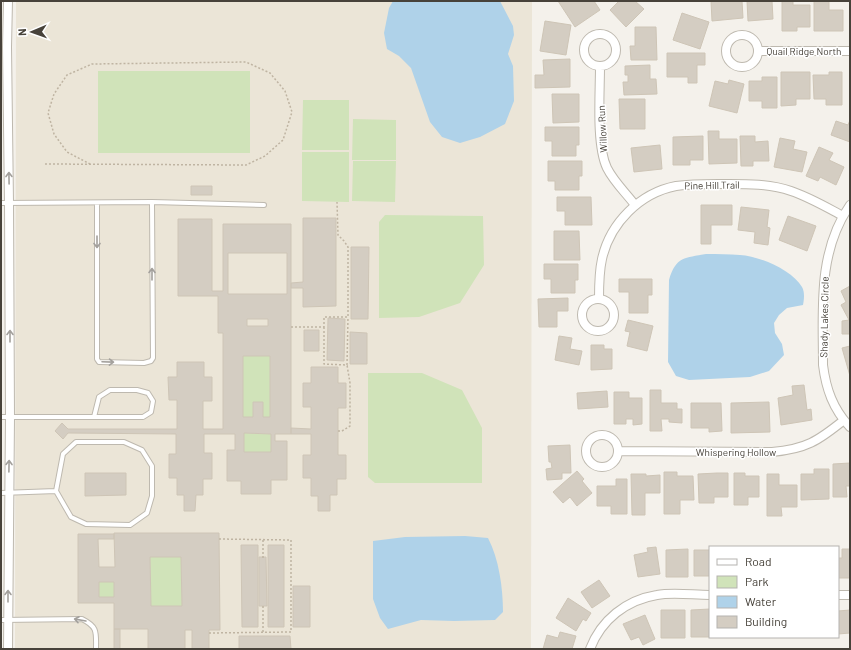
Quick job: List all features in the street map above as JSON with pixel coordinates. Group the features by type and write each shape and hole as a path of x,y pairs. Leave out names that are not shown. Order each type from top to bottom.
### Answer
{"street":[{"path":"8,1 5,203 10,417 5,493 4,620 8,649"},
{"path":"597,34 603,34 610,37 614,42 616,53 611,63 600,67 592,65 587,60 584,49 588,39 597,34"},
{"name":"Quail Ridge North","path":"739,34 745,34 752,37 756,42 758,51 756,59 753,63 746,67 740,67 734,65 728,60 725,50 730,39 739,34"},
{"name":"Quail Ridge North","path":"758,51 850,51"},
{"name":"Willow Run","path":"600,67 600,139 602,154 611,174 635,205"},
{"name":"Pine Hill Trail","path":"599,299 602,258 606,244 617,225 635,205 654,194 675,186 689,184 757,185 790,190 808,197 843,216"},
{"name":"Shady Lakes Circle","path":"850,205 843,216 830,247 825,266 823,365 829,394 835,407 850,427"},
{"path":"599,299 608,302 612,306 615,318 609,328 596,332 585,325 582,320 582,314 586,304 590,301 599,299"},
{"name":"Whispering Hollow","path":"619,451 790,451 810,444 823,437 844,420"},
{"path":"600,434 605,434 617,442 619,451 617,459 613,463 606,467 600,468 589,461 586,450 590,439 600,434"},
{"path":"590,649 600,628 619,610 630,603 643,598 658,595 709,595"},
{"path":"839,595 850,595"}],"lane":[{"path":"5,203 152,202 264,205"},
{"path":"97,203 97,359 99,362 144,363 151,362 152,358 152,202"},
{"path":"1,417 10,417 94,417 143,417 150,412 153,401 148,394 137,390 110,390 99,397 94,417"},
{"path":"76,442 124,442 142,450 152,466 152,496 147,513 130,525 86,524 71,517 56,491 63,454 76,442"},
{"path":"5,493 56,491"},
{"path":"4,620 82,619 92,624 96,631 96,649"}],"path":[{"path":"46,164 246,165 265,156 283,140 292,112 285,91 270,73 246,62 92,64 67,75 54,94 48,113 54,134 67,152 90,164"},
{"path":"337,202 338,236 344,241 348,248 347,365 350,383 350,426 342,431 338,431"},
{"path":"347,365 324,364 324,317 348,317"},
{"path":"291,327 324,327"},
{"path":"209,633 291,632 291,540 219,539"},
{"path":"263,540 263,558"},
{"path":"263,606 263,632"}],"shaded area":[{"path":"16,1 532,1 531,649 15,649"}],"green space":[{"path":"98,71 250,71 250,153 98,153"},
{"path":"303,100 349,100 349,150 302,150"},
{"path":"353,119 396,120 396,160 352,160"},
{"path":"302,152 349,152 349,202 302,201"},
{"path":"353,161 396,161 395,202 352,201"},
{"path":"385,215 483,216 484,265 460,303 419,317 379,318 379,222"},
{"path":"243,356 270,356 270,417 263,417 262,402 253,402 253,417 243,417"},
{"path":"368,373 422,373 462,390 482,428 482,483 375,483 368,477"},
{"path":"244,433 271,434 271,452 244,452"},
{"path":"150,557 181,557 182,606 151,606"},
{"path":"99,582 114,582 114,597 99,597"}],"water":[{"path":"393,1 500,1 513,26 514,35 508,54 513,66 514,101 505,124 480,137 460,143 442,137 430,122 411,68 399,56 387,49 384,33 389,8"},
{"path":"706,254 740,255 765,261 791,275 802,287 804,294 803,305 787,308 779,315 774,323 775,333 782,344 784,355 769,371 750,377 689,380 676,376 668,362 669,280 678,262 692,256"},
{"path":"465,536 488,538 492,546 500,574 503,612 495,620 421,620 388,629 380,618 373,599 373,541 405,537"}],"building":[{"path":"558,1 594,1 600,10 575,27"},
{"path":"619,1 635,1 644,9 626,27 610,10"},
{"path":"711,1 742,1 743,18 712,21"},
{"path":"747,1 772,1 773,19 748,21"},
{"path":"782,1 793,1 793,5 810,5 810,27 797,27 797,31 782,31"},
{"path":"814,1 829,1 829,10 843,10 843,31 814,31"},
{"path":"682,13 709,22 700,49 673,40"},
{"path":"545,21 571,25 566,55 540,51"},
{"path":"635,27 656,27 657,60 631,60 630,46 635,46"},
{"path":"667,53 705,53 705,65 697,65 697,83 688,83 688,77 667,77"},
{"path":"570,59 570,87 535,88 535,75 544,75 543,60"},
{"path":"650,65 650,79 656,79 657,94 624,95 623,82 628,82 628,75 625,75 625,66"},
{"path":"781,72 810,72 810,99 796,99 796,105 781,106"},
{"path":"829,72 842,72 842,105 826,105 826,99 814,99 813,75 829,75"},
{"path":"762,77 777,77 777,108 762,108 762,101 749,101 749,81 762,81"},
{"path":"729,80 744,84 737,113 709,106 715,81 728,84"},
{"path":"552,94 579,94 579,122 553,123"},
{"path":"619,99 645,99 645,129 620,129"},
{"path":"850,120 850,142 831,135 836,121 848,125"},
{"path":"545,127 579,127 579,145 576,145 576,156 552,156 552,141 545,141"},
{"path":"708,131 719,131 719,139 737,139 737,163 709,164"},
{"path":"703,136 703,160 690,160 690,165 673,165 673,137"},
{"path":"740,136 755,136 755,142 768,141 769,161 753,161 753,166 741,166"},
{"path":"780,138 795,141 793,149 807,152 802,172 774,167"},
{"path":"660,145 662,169 634,172 631,148"},
{"path":"819,147 833,153 829,160 844,167 836,185 820,177 818,181 806,176"},
{"path":"548,161 582,161 582,176 579,176 579,190 555,190 555,181 548,181"},
{"path":"191,186 212,186 212,195 191,195"},
{"path":"557,197 591,197 592,225 565,225 565,211 557,211"},
{"path":"701,205 732,205 732,225 711,225 711,244 701,244"},
{"path":"741,207 769,210 767,227 770,228 768,245 754,243 755,232 738,230"},
{"path":"788,216 816,226 807,251 779,240"},
{"path":"303,218 336,218 336,306 303,307 303,288 291,288 291,283 303,282"},
{"path":"178,219 212,219 212,291 223,291 223,224 291,224 291,434 275,434 275,441 287,441 287,480 271,480 271,494 241,494 241,481 227,481 227,450 235,450 235,434 204,434 204,453 212,453 212,479 203,479 203,495 196,495 195,511 184,511 184,495 177,495 177,478 169,478 169,454 176,454 176,434 68,433 63,439 55,431 62,423 68,429 177,429 177,400 169,400 168,377 177,377 177,362 204,362 204,377 212,377 212,401 203,401 203,429 223,429 223,333 218,333 218,296 178,296","holes":["228,253 287,253 287,294 228,294","247,319 268,319 268,326 247,326","243,356 270,356 270,417 263,417 263,402 253,402 253,417 243,417","244,433 271,434 271,452 244,452"]},
{"path":"554,231 579,231 580,260 554,260"},
{"path":"351,247 369,247 368,319 351,319"},
{"path":"544,264 578,264 578,280 575,280 575,293 551,293 551,279 544,279"},
{"path":"619,279 652,279 652,295 648,295 648,313 629,313 629,292 619,292"},
{"path":"850,286 850,334 842,334 842,321 849,320 841,305 846,302 841,291"},
{"path":"568,298 568,311 557,311 557,327 539,327 538,299"},
{"path":"328,318 345,319 344,361 327,360"},
{"path":"628,320 653,326 647,351 627,346 630,332 625,331"},
{"path":"304,330 319,330 319,351 304,351"},
{"path":"350,332 367,333 367,364 350,364"},
{"path":"559,336 572,338 570,349 582,351 579,365 555,360"},
{"path":"591,345 604,345 604,349 612,349 612,369 591,370"},
{"path":"850,346 850,376 842,348"},
{"path":"311,367 338,367 338,383 346,383 346,408 338,408 338,455 346,455 346,479 337,479 337,495 330,495 330,511 318,511 318,496 311,496 311,478 303,478 303,455 311,455 311,434 291,434 291,428 311,429 311,407 303,407 303,383 311,383"},
{"path":"804,385 807,410 811,409 812,420 781,425 778,398 793,395 792,386"},
{"path":"650,390 661,390 661,403 677,403 677,409 682,409 682,423 669,422 669,419 661,419 662,431 650,431"},
{"path":"607,391 608,407 578,409 577,393"},
{"path":"614,392 629,392 629,398 642,398 642,424 633,425 633,419 626,419 626,424 614,424"},
{"path":"769,402 770,432 731,433 731,403"},
{"path":"691,403 721,403 722,431 709,432 709,428 691,428"},
{"path":"570,445 571,473 562,473 562,479 547,480 546,469 552,468 551,462 549,462 548,446"},
{"path":"850,463 850,486 846,486 847,497 833,497 833,464"},
{"path":"814,469 829,469 829,499 801,500 801,474 814,474"},
{"path":"577,471 584,479 582,481 592,493 577,506 570,497 563,503 553,492"},
{"path":"664,472 677,472 677,476 693,476 694,500 680,500 680,514 664,514"},
{"path":"85,473 126,473 126,495 85,496"},
{"path":"728,473 728,497 714,497 714,503 699,503 698,474"},
{"path":"734,473 745,473 745,476 759,476 759,497 748,497 748,505 734,505"},
{"path":"631,474 646,474 646,476 660,475 660,493 645,493 645,515 632,515"},
{"path":"767,474 779,474 779,485 797,485 797,507 781,507 782,516 767,516"},
{"path":"616,479 627,479 627,514 611,514 611,506 597,506 597,486 616,486"},
{"path":"114,533 219,533 220,630 209,630 209,649 192,649 192,630 185,630 185,649 148,649 148,629 114,629 114,603 78,603 78,534 114,534 114,539 98,539 99,567 115,567","holes":["150,557 181,557 182,606 151,606","99,582 114,582 114,597 99,597"]},
{"path":"241,545 258,545 258,627 242,627"},
{"path":"268,545 284,545 284,627 268,627"},
{"path":"656,547 660,574 638,577 634,555 648,552 647,548"},
{"path":"688,549 688,577 666,577 666,550"},
{"path":"842,549 850,549 850,578 839,578 839,558 842,558"},
{"path":"694,550 709,550 709,576 694,576"},
{"path":"259,557 266,557 267,606 259,606"},
{"path":"599,580 610,596 592,608 581,592"},
{"path":"293,586 310,586 310,627 293,627"},
{"path":"568,598 591,613 586,621 583,619 576,631 556,618"},
{"path":"709,609 709,637 691,637 691,610"},
{"path":"661,610 685,610 685,638 661,638"},
{"path":"850,610 850,633 839,634 839,611"},
{"path":"645,615 655,639 643,645 639,637 631,640 623,624"},
{"path":"114,629 120,629 120,649 114,649"},
{"path":"560,632 576,636 572,649 543,649 547,635 558,638"},
{"path":"239,636 290,636 291,649 239,649"}]}
